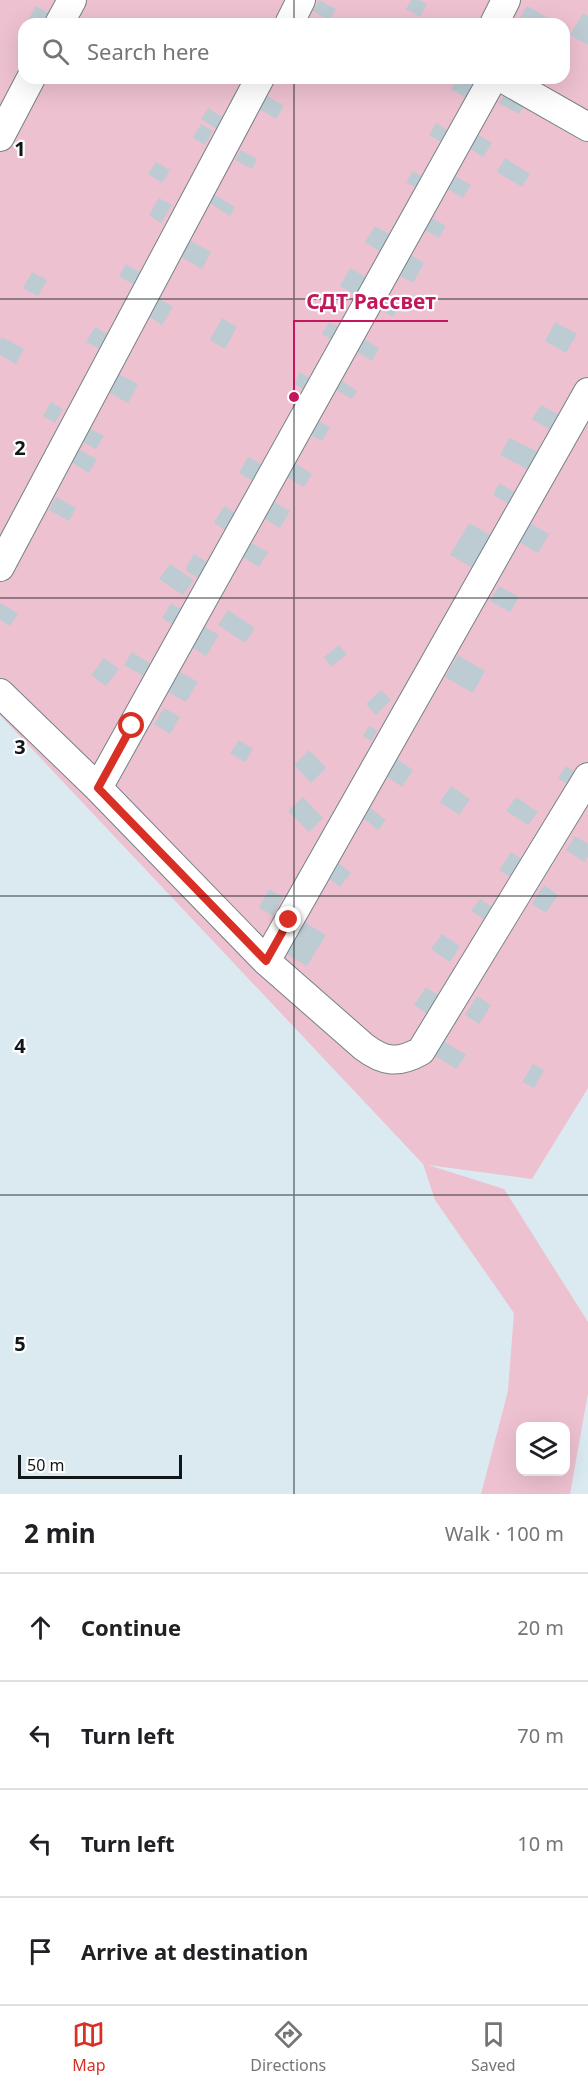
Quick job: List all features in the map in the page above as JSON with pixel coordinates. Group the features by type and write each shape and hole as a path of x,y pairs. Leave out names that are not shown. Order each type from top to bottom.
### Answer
{"lane":[{"path":"62,18 72,0"},
{"path":"292,18 301,0"},
{"path":"497,18 506,0"},
{"path":"0,137 28,84"},
{"path":"0,567 257,84"},
{"path":"98,788 489,84"},
{"path":"513,84 588,127"},
{"path":"266,961 588,392"},
{"path":"0,693 98,788 266,961 364,1047 377,1056 395,1060 409,1058 421,1051 588,777"}],"shaded area":[{"path":"0,0 588,0 588,1088 532,1179 428,1165 504,1189 588,1322 588,1393 570,1494 481,1494 508,1391 514,1313 435,1200 423,1164 0,715"}],"building":[{"path":"319,0 336,9 331,18 324,18 313,11"},
{"path":"411,0 420,0 427,4 420,17 406,9"},
{"path":"36,6 53,16 52,18 29,18"},
{"path":"527,6 548,18 520,18"},
{"path":"583,13 588,16 588,45 570,35"},
{"path":"454,84 476,86 468,99 451,89"},
{"path":"507,90 526,101 519,114 499,103"},
{"path":"266,95 284,106 276,119 257,108"},
{"path":"208,108 229,121 222,132 201,119"},
{"path":"436,123 449,131 441,142 429,135"},
{"path":"201,124 213,131 205,145 193,138"},
{"path":"477,134 492,143 483,157 469,148"},
{"path":"241,150 257,159 252,169 235,160"},
{"path":"505,158 530,174 522,187 497,172"},
{"path":"156,162 170,170 162,183 148,174"},
{"path":"413,171 427,179 420,190 406,182"},
{"path":"453,175 471,185 463,198 446,188"},
{"path":"213,194 235,207 230,216 208,202"},
{"path":"159,198 172,205 161,223 149,215"},
{"path":"430,217 446,226 439,238 423,229"},
{"path":"375,226 391,235 381,252 365,242"},
{"path":"189,240 211,252 202,269 180,256"},
{"path":"407,253 424,263 413,283 396,273"},
{"path":"126,264 141,273 134,285 119,276"},
{"path":"350,268 369,279 359,297 340,286"},
{"path":"32,272 47,280 38,296 23,288"},
{"path":"386,297 399,305 393,317 379,309"},
{"path":"158,298 173,307 162,325 148,316"},
{"path":"222,318 237,327 225,349 210,340"},
{"path":"329,322 343,330 336,342 322,334"},
{"path":"555,322 577,334 566,353 545,341"},
{"path":"95,327 111,336 103,351 86,342"},
{"path":"2,337 24,349 16,364 0,355"},
{"path":"362,338 379,348 372,361 355,351"},
{"path":"300,372 314,381 308,392 293,384"},
{"path":"118,374 138,384 128,403 108,392"},
{"path":"342,381 357,391 352,399 336,390"},
{"path":"51,402 63,409 55,423 43,416"},
{"path":"541,405 561,416 552,431 532,419"},
{"path":"317,420 330,427 322,441 308,434"},
{"path":"87,427 104,436 96,449 80,440"},
{"path":"509,438 538,452 529,470 500,455"},
{"path":"78,449 97,459 89,473 71,462"},
{"path":"248,457 268,468 258,484 239,473"},
{"path":"293,462 312,474 304,487 285,476"},
{"path":"499,483 516,493 509,504 493,495"},
{"path":"56,497 76,508 69,521 49,510"},
{"path":"271,500 290,511 280,528 261,517"},
{"path":"224,506 239,515 229,532 214,523"},
{"path":"469,523 492,536 473,568 450,555"},
{"path":"530,523 549,534 538,553 519,542"},
{"path":"246,540 268,552 259,567 238,554"},
{"path":"194,554 207,562 198,578 185,570"},
{"path":"170,564 194,580 183,595 159,579"},
{"path":"499,586 519,597 510,612 490,601"},
{"path":"0,603 18,613 10,626 0,620"},
{"path":"171,603 182,610 173,625 162,618"},
{"path":"228,610 255,628 245,643 218,625"},
{"path":"203,626 219,635 206,656 191,647"},
{"path":"339,645 347,654 331,667 324,657"},
{"path":"132,652 154,666 147,678 124,665"},
{"path":"458,655 485,671 473,693 445,677"},
{"path":"104,658 119,669 106,686 91,675"},
{"path":"180,672 198,682 186,702 168,692"},
{"path":"381,690 391,700 376,715 366,704"},
{"path":"164,708 180,717 170,734 154,724"},
{"path":"369,726 377,730 371,741 363,736"},
{"path":"239,740 253,749 245,762 230,753"},
{"path":"309,750 326,768 311,783 294,765"},
{"path":"396,758 413,770 402,787 384,775"},
{"path":"566,766 581,776 573,788 558,778"},
{"path":"451,786 470,799 459,815 440,802"},
{"path":"303,797 323,818 309,832 288,811"},
{"path":"516,797 538,812 528,825 506,811"},
{"path":"369,807 386,820 378,830 362,817"},
{"path":"575,836 588,844 588,856 584,862 566,850"},
{"path":"511,852 527,863 515,880 499,870"},
{"path":"337,862 351,873 340,887 326,876"},
{"path":"544,885 558,895 546,913 532,904"},
{"path":"269,889 283,897 273,916 259,908"},
{"path":"480,899 494,908 485,920 471,911"},
{"path":"304,922 326,935 307,966 286,954"},
{"path":"442,934 460,946 450,962 431,949"},
{"path":"426,987 442,998 430,1016 414,1005"},
{"path":"477,996 491,1005 479,1024 465,1015"},
{"path":"443,1041 466,1055 456,1069 434,1055"},
{"path":"533,1064 544,1070 534,1088 522,1082"}],"place":[{"name":"СДТ Рассвет","path":"294,397"}],"route":[{"path":"132,726 98,788 266,961 289,920"}]}
